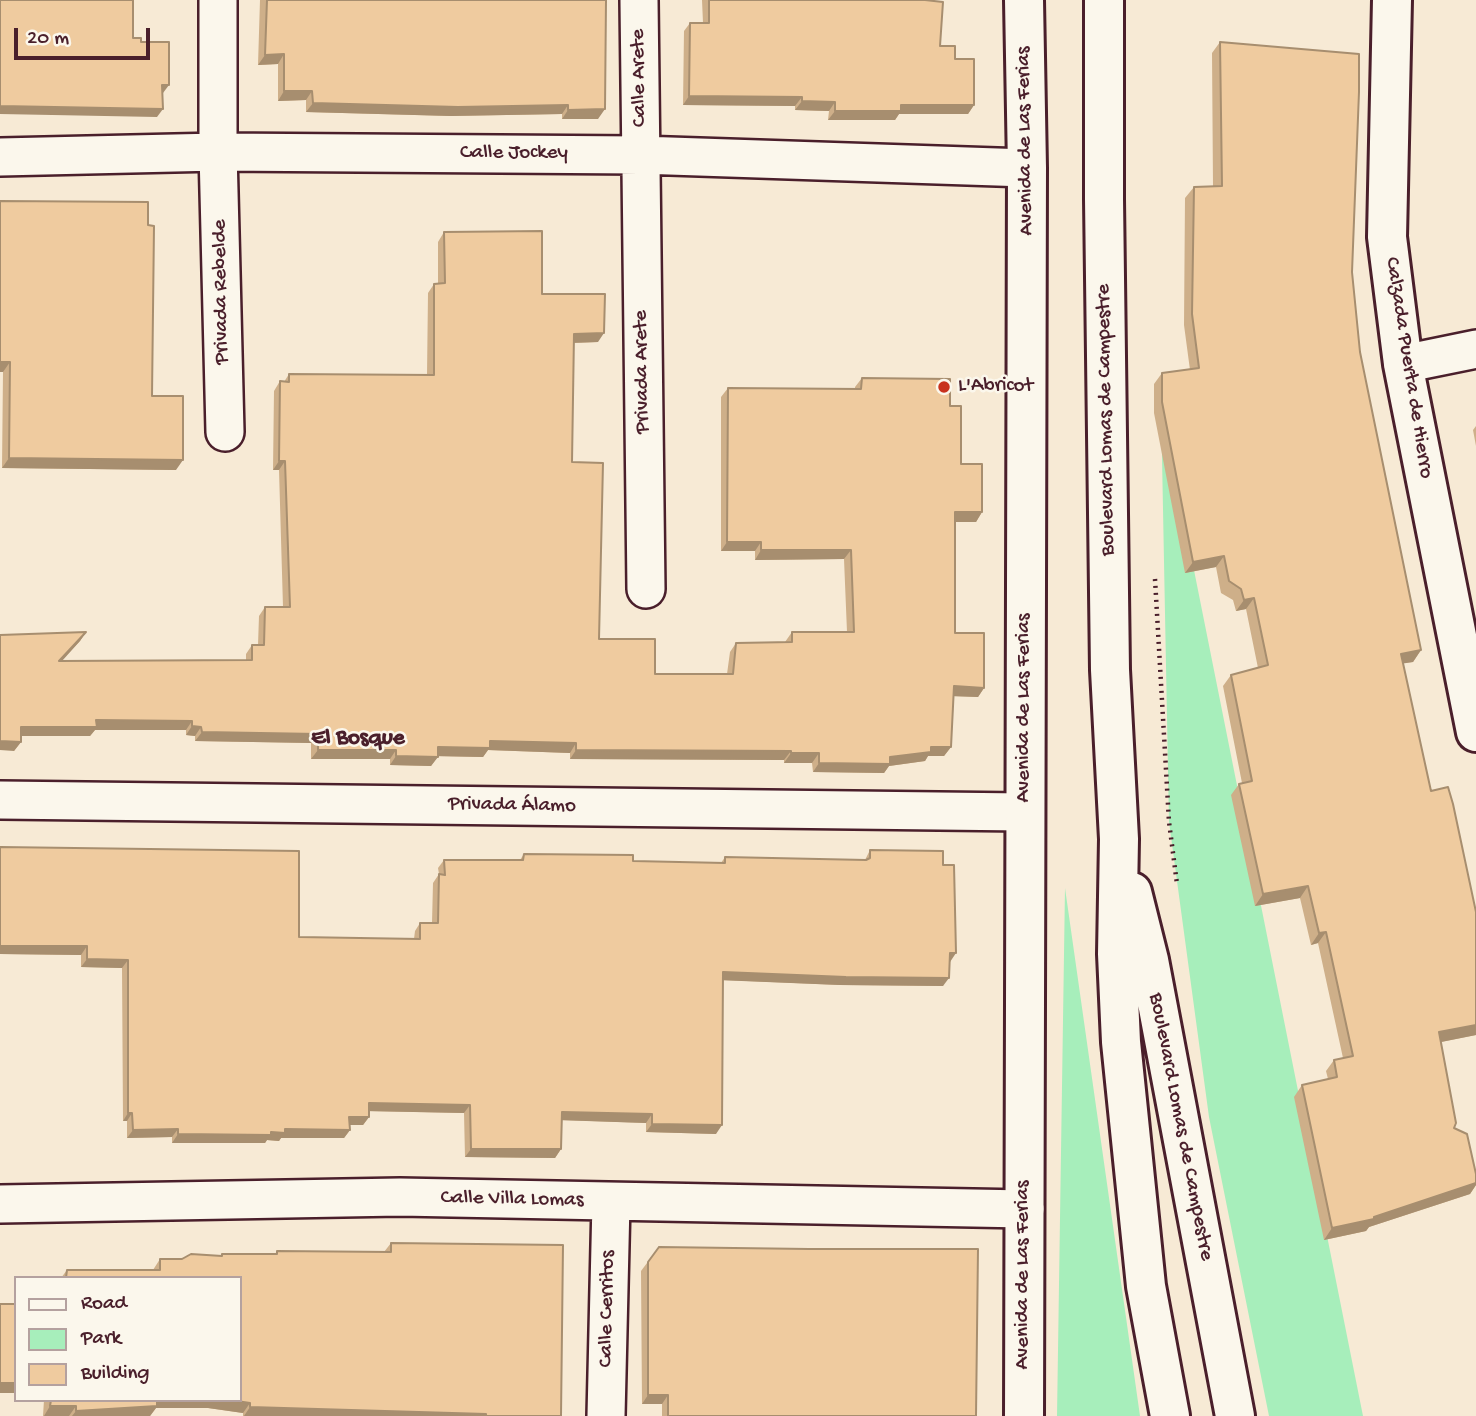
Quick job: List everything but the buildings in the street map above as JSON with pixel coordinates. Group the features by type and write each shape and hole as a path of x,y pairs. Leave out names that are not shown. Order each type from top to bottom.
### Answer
{"main road":[{"name":"Avenida de Las Ferias","path":"1024,0 1027,168 1024,1416"},
{"name":"Boulevard Lomas de Campestre","path":"1104,0 1110,670 1119,839 1118,954 1121,1042 1146,1286 1170,1416"},
{"name":"Calzada Puerta de Hierro","path":"1392,0 1387,237 1403,364 1476,732"},
{"name":"Boulevard Lomas de Campestre","path":"1119,839 1149,960 1235,1416"}],"street":[{"name":"Privada Rebelde","path":"218,0 218,152 225,432"},
{"name":"Calle Arete","path":"639,0 640,155"},
{"name":"Calle Jockey","path":"0,157 218,152 640,155 1027,168"},
{"name":"Privada Arete","path":"640,155 646,589"},
{"path":"1403,364 1476,349"},
{"name":"Privada Álamo","path":"0,800 1024,812"},
{"name":"Calle Villa Lomas","path":"0,1204 400,1197 1024,1209"},
{"name":"Calle Cerritos","path":"606,1416 611,1202"}],"path":[{"path":"1155,570 1168,821 1178,888"}],"green space":[{"path":"1161,405 1363,1416 1269,1416 1209,1117 1169,822"},
{"path":"1065,888 1140,1416 1057,1416"}],"place":[{"name":"L'Abricot","path":"944,387"}],"district":[{"name":"El Bosque","path":"358,739"}]}
